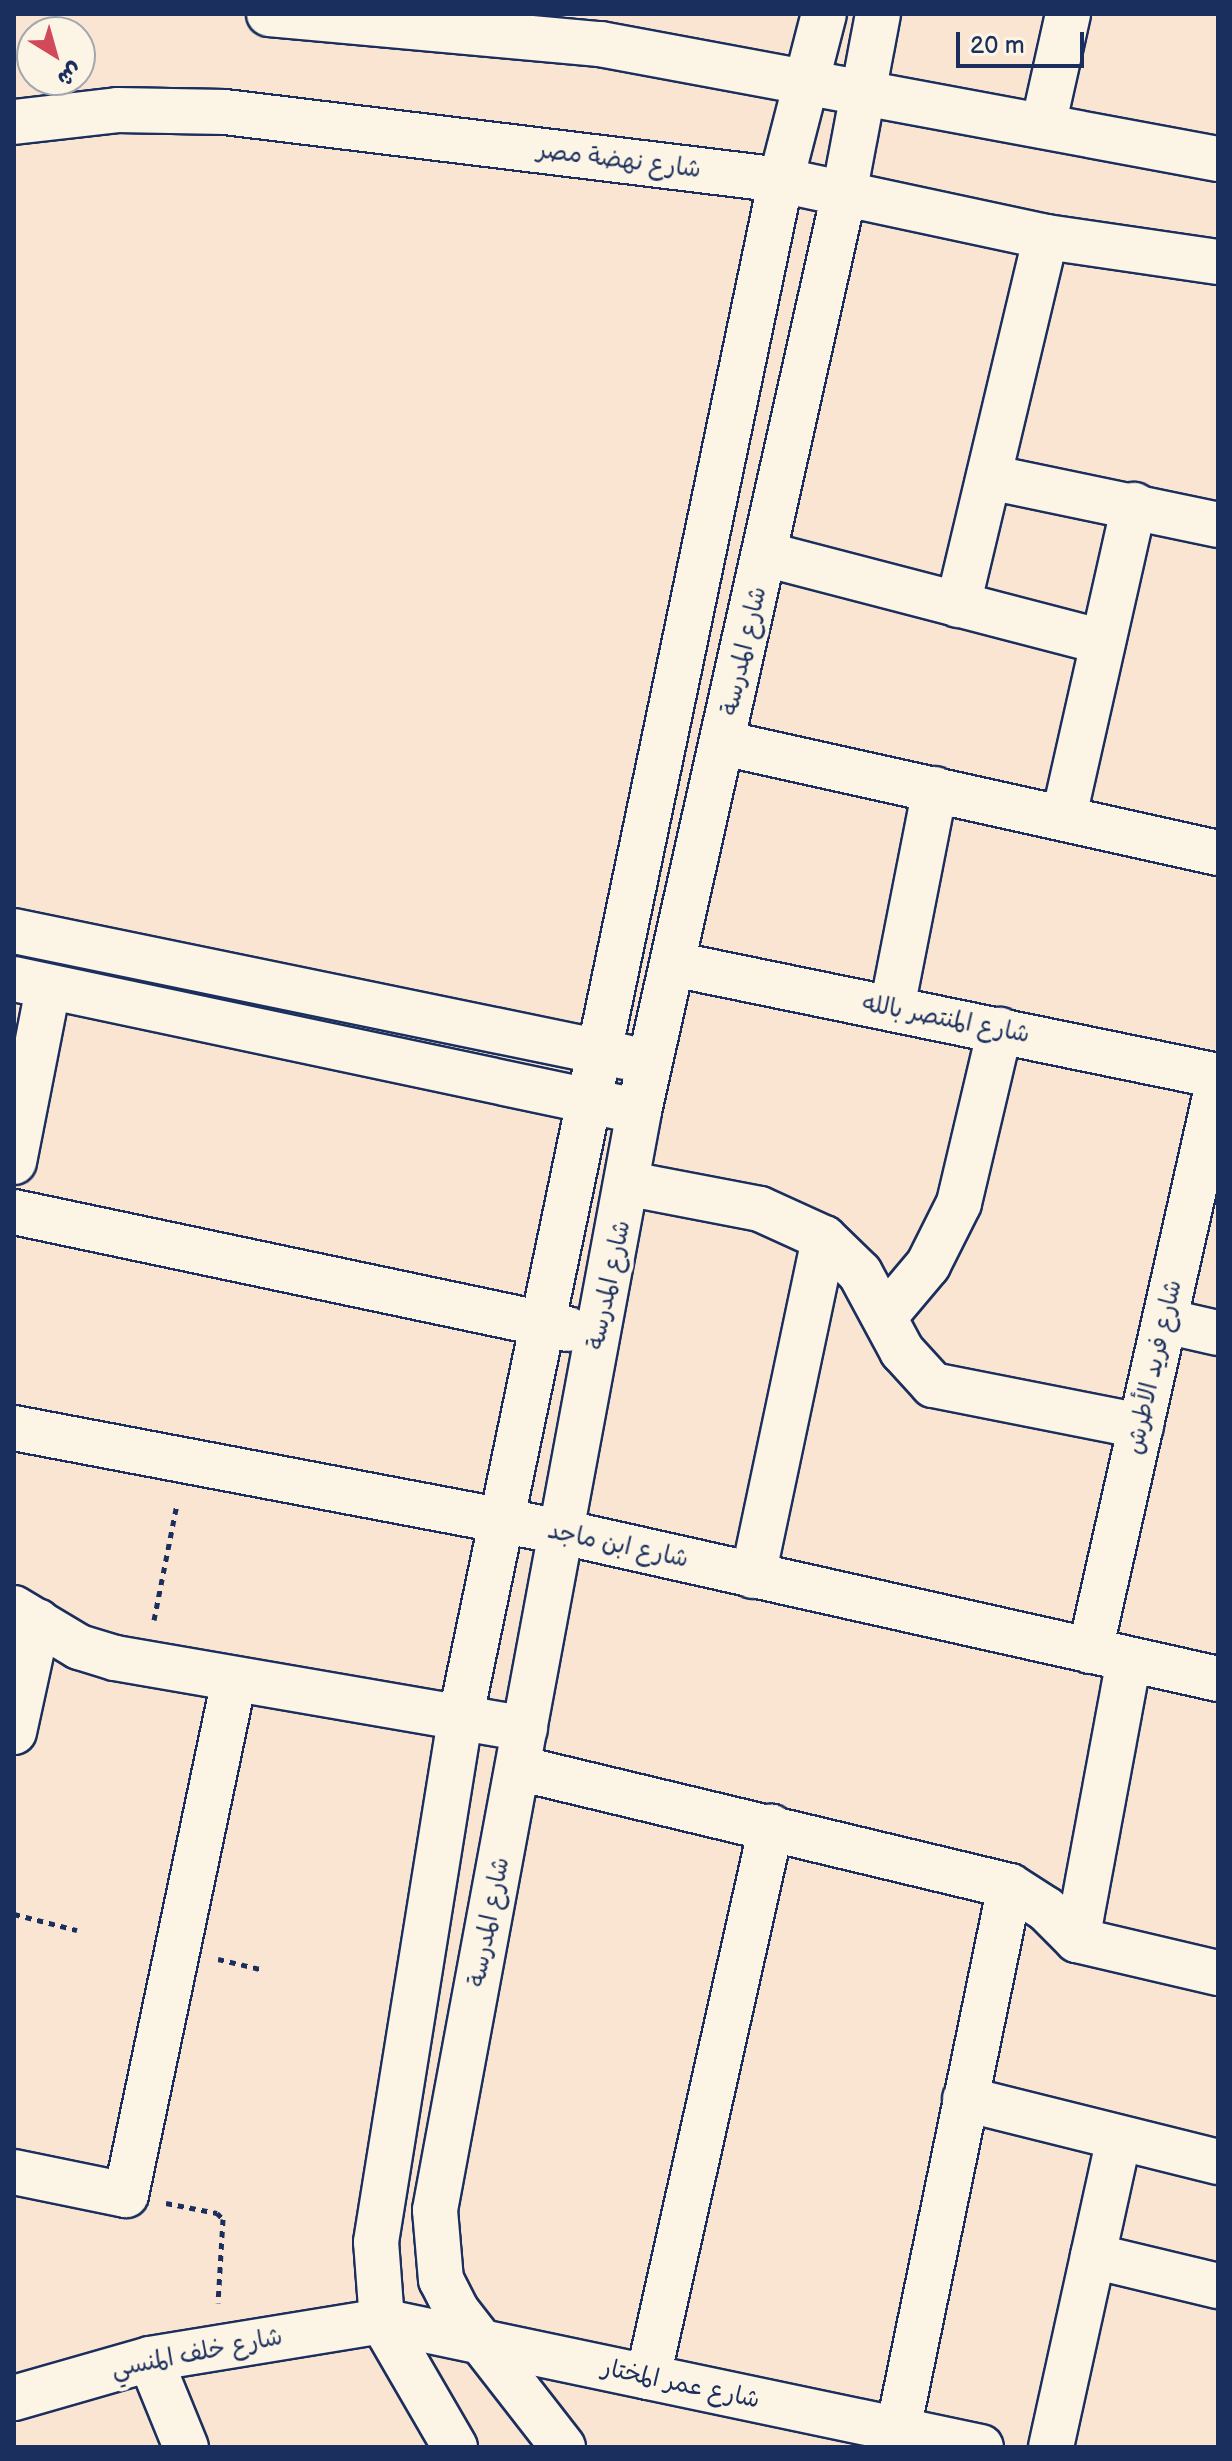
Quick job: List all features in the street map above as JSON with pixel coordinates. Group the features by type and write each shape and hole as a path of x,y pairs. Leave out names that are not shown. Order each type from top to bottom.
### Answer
{"street":[{"path":"269,14 603,29 809,83 1218,159"},
{"path":"455,2447 382,2321 376,2242 460,1720 781,180 809,83 824,14"},
{"name":"شارع المدرسة","path":"563,2447 476,2340 441,2280 435,2210 598,1335 630,1184 639,1111 844,194 878,14"},
{"path":"1043,126 1068,14"},
{"name":"شارع نهضة مصر","path":"14,122 117,110 225,112 781,180 1046,237 1218,262"},
{"path":"958,605 1046,237"},
{"path":"989,477 1218,525"},
{"path":"1064,816 1134,505"},
{"path":"765,554 1103,642"},
{"path":"723,743 1064,816 1218,853"},
{"path":"892,1008 935,789"},
{"path":"14,931 598,1054 651,1060"},
{"name":"شارع المنتصر بالله","path":"673,964 1218,1076"},
{"path":"14,1162 31,983 639,1111"},
{"path":"885,1316 928,1265 959,1203 1000,1030"},
{"name":"شارع فريد الأطرش","path":"1077,1940 1141,1426 1218,1083"},
{"path":"630,1184 760,1209 824,1238 860,1273 919,1376 933,1385 1141,1426"},
{"path":"14,1212 598,1335"},
{"path":"753,1576 824,1238"},
{"path":"1165,1321 1218,1333"},
{"name":"شارع ابن ماجد","path":"14,1428 562,1532 1218,1679"},
{"path":"14,1732 26,1615 79,1647 146,1664 460,1720 521,1749 771,1827 1010,1886 1046,1909 1077,1940 1218,1973"},
{"path":"14,2172 126,2195 234,1680"},
{"path":"648,2377 771,1827"},
{"path":"898,2430 1010,1886"},
{"path":"965,2099 1218,2162"},
{"path":"1051,2447 1119,2138"},
{"path":"1093,2256 1216,2275"},
{"name":"شارع عمر المختار","path":"382,2321 981,2447"},
{"name":"شارع خلف المنسي","path":"14,2398 150,2359 382,2321"},
{"path":"150,2359 186,2447"}],"path":[{"path":"146,1664 185,1460"},
{"path":"14,1914 77,1930"},
{"path":"126,2195 217,2213 223,2219 219,2290"}]}
